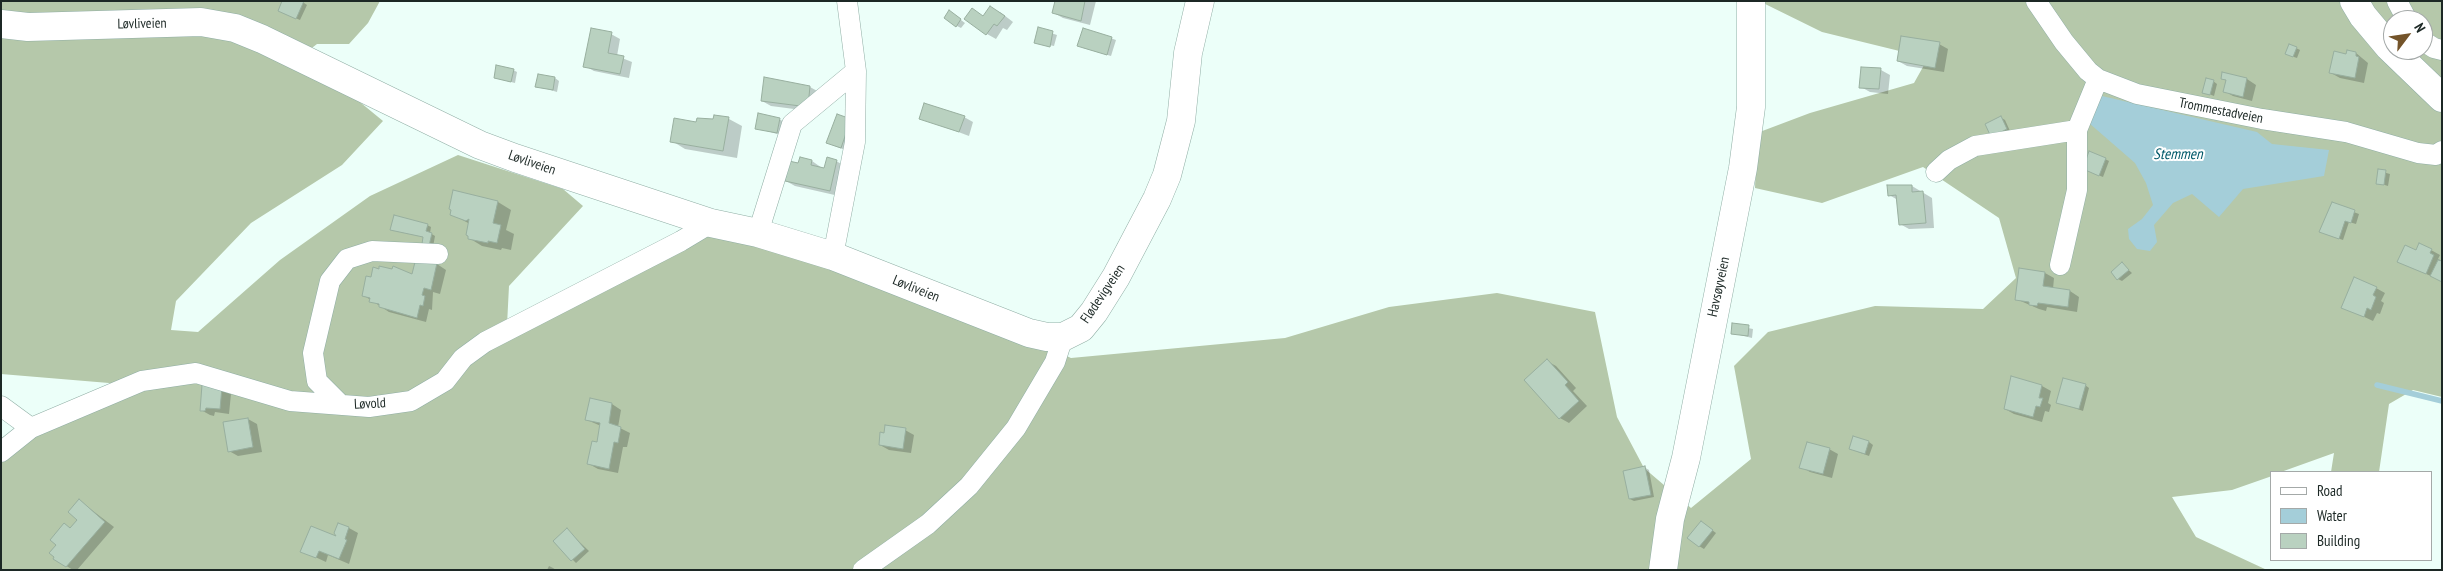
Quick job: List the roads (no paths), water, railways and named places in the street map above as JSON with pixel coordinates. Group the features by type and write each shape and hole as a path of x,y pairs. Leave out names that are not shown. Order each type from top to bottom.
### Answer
{"main road":[{"name":"Flødevigveien","path":"1063,338 1081,328 1094,312 1116,277 1157,200 1167,175 1181,121 1188,53 1200,1"},
{"name":"Havsøyveien","path":"1663,570 1670,519 1686,458 1743,168 1751,107 1750,1"},
{"path":"2354,1 2363,16 2389,47 2442,98"},
{"name":"Løvliveien","path":"1,24 28,26 201,22 234,28 262,39 480,145 711,223 758,233 833,256 1029,333 1063,338"}],"street":[{"path":"833,256 855,142 856,71 847,1"},
{"name":"Trommestadveien","path":"2036,1 2064,42 2088,71 2098,79 2137,94 2262,119 2353,134 2418,152 2436,155 2442,151"},
{"path":"758,233 792,124 856,71"},
{"path":"2060,265 2077,190 2077,130 2098,79"},
{"path":"1936,172 1949,160 1975,146 2077,130"},
{"name":"Løvold","path":"1,452 31,428 142,381 196,374 290,401 369,407 411,400 445,381 463,358 485,342 681,241 711,223"},
{"path":"341,405 317,381 313,353 330,281 347,258 372,251 438,254"},
{"path":"863,570 928,524 968,486 1016,428 1055,362 1063,338"},
{"path":"1,406 31,428"}],"water":[{"name":"Stemmen","path":"2102,96 2257,132 2272,144 2329,150 2324,176 2243,189 2219,217 2192,194 2173,203 2154,225 2157,242 2150,251 2137,249 2129,239 2128,229 2142,219 2153,205 2146,183 2135,163 2089,123"}],"waterway":[{"path":"2377,385 2442,401"}]}
